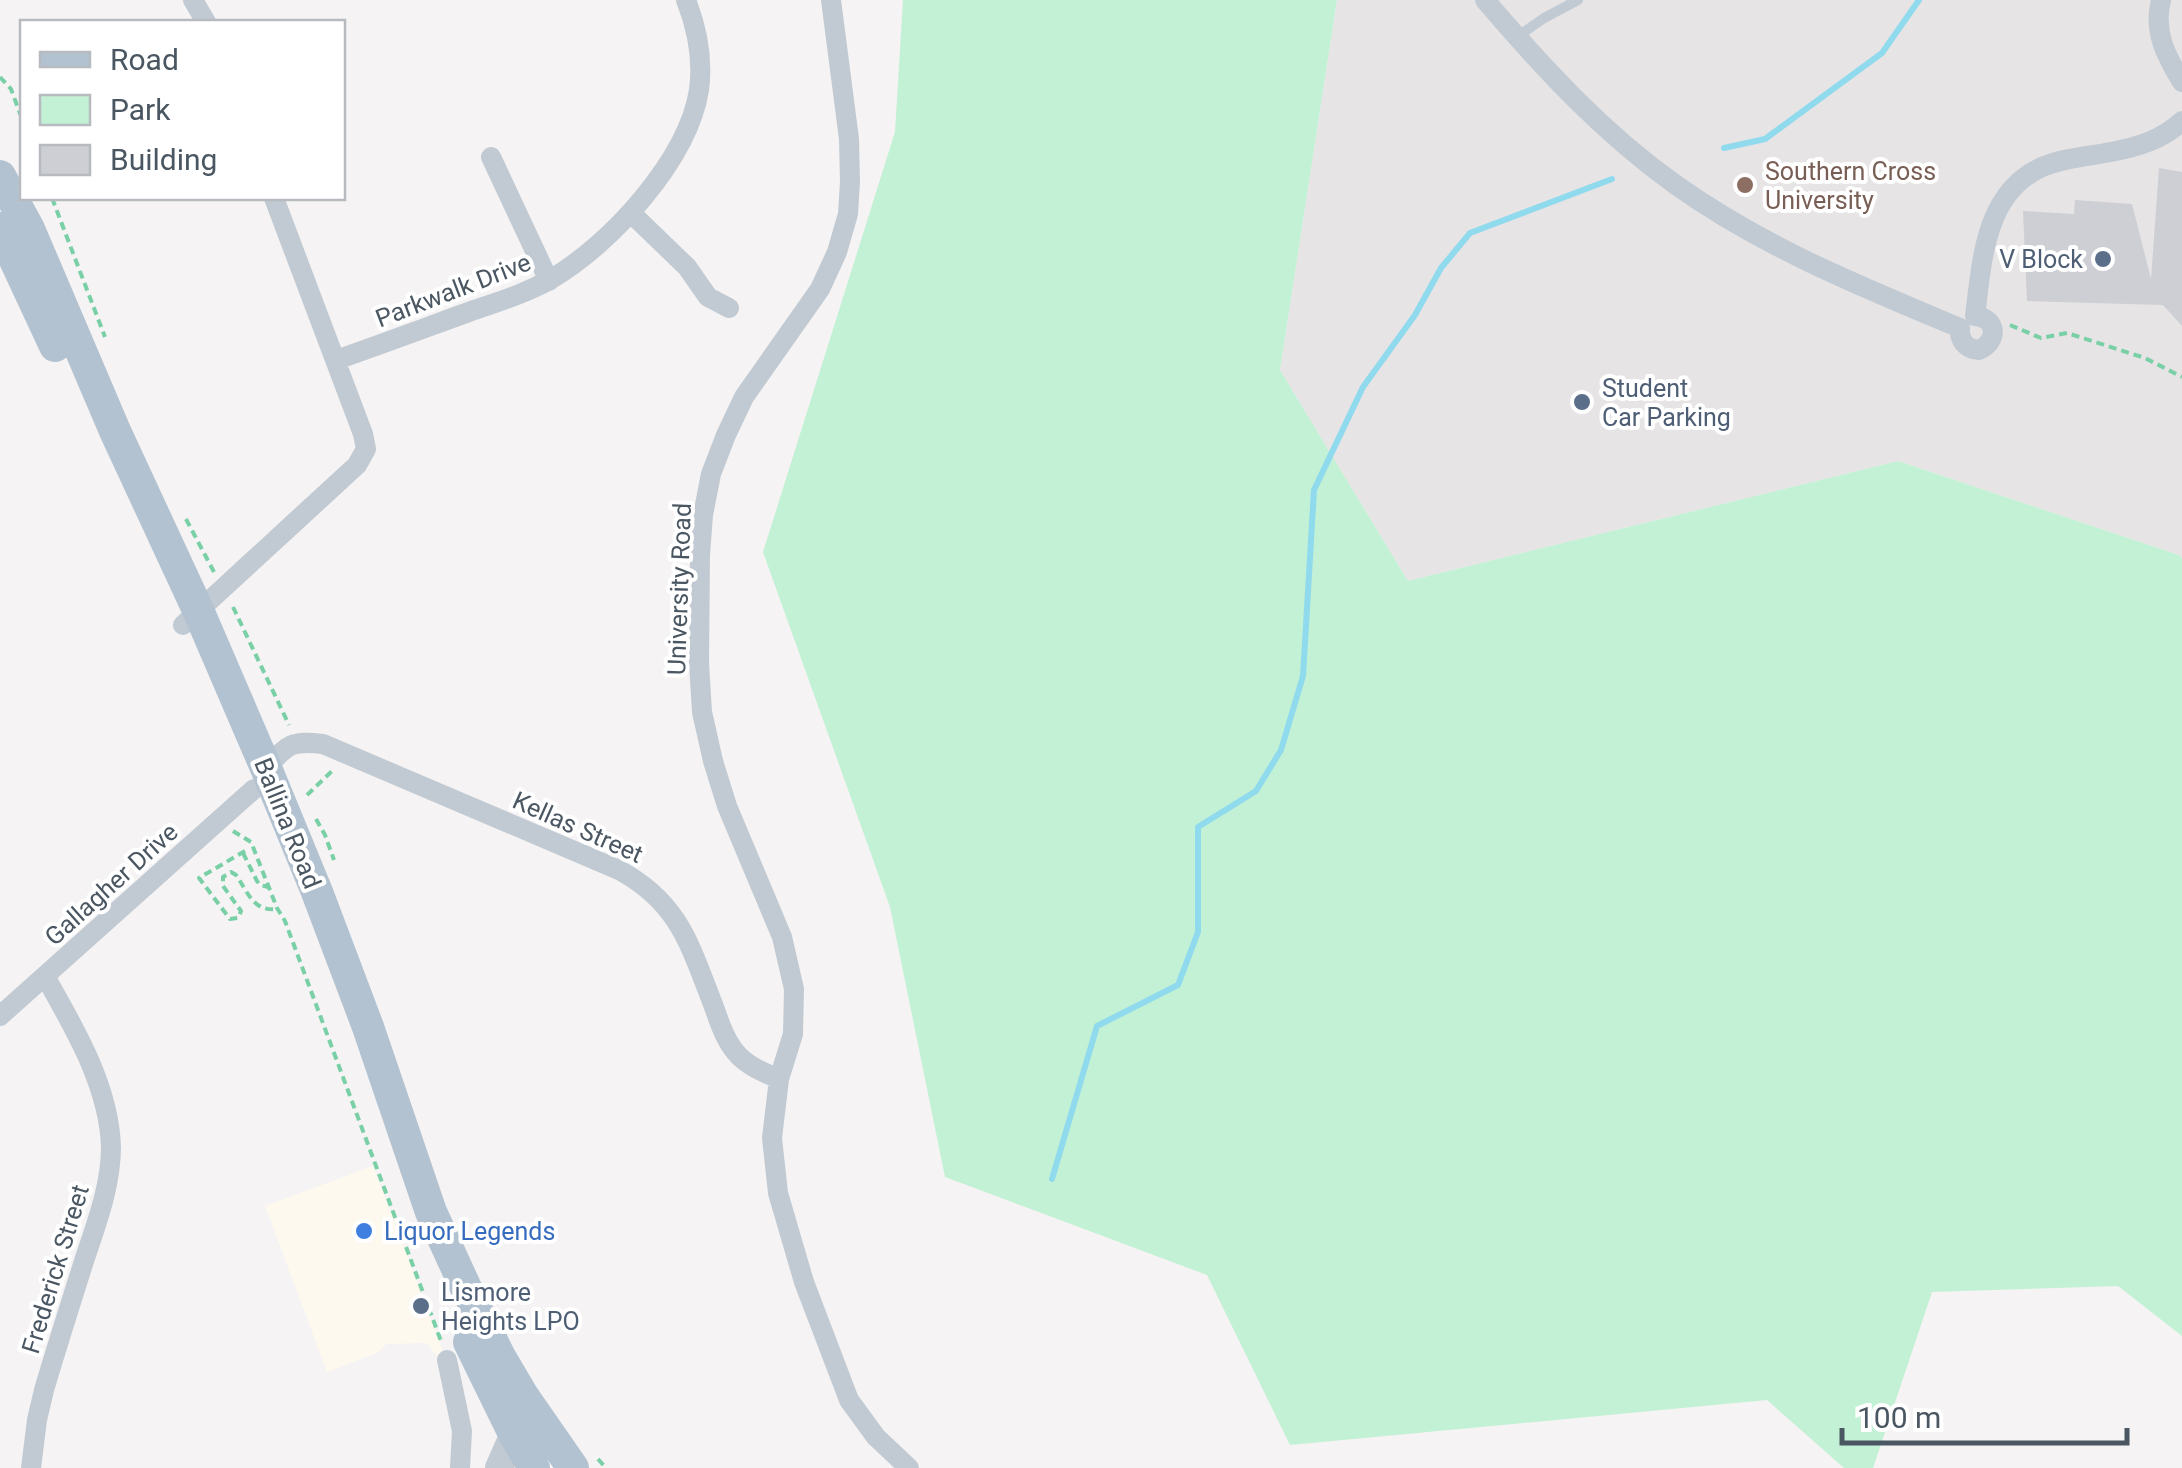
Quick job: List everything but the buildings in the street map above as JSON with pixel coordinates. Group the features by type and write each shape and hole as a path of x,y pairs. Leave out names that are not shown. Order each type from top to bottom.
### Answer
{"main road":[{"name":"Ballina Road","path":"0,176 28,230 115,430 190,618 355,993 431,1212 464,1286 523,1396 582,1459"},
{"name":"Ballina Road","path":"0,228 190,618"},
{"name":"Ballina Road","path":"260,779 403,1188 435,1268 533,1467"}],"street":[{"name":"Parkwalk Drive","path":"336,360 549,281 579,261 631,213 690,123 699,91 700,52 686,0"},
{"name":"University Road","path":"779,1080 793,1034 794,989 782,937 726,806 702,712 700,555 711,474 726,435 744,396 820,289 848,214 849,139 831,0"},
{"path":"1485,0 1609,132 1710,208 1819,268 1968,322 1990,226 2003,200 2022,179 2056,162 2146,144 2182,121"},
{"path":"2161,0 2158,26 2162,45 2182,82"},
{"path":"491,157 549,281"},
{"path":"190,618 362,458 366,449 275,200"},
{"path":"631,213 687,267 708,297 728,308"},
{"name":"Kellas Street","path":"260,779 291,744 323,744 641,882 677,920 726,1039 736,1054 779,1080"},
{"name":"Gallagher Drive","path":"0,1016 223,817 260,779"},
{"name":"Frederick Street","path":"31,1468 44,1390 101,1208 111,1144 93,1069 45,976"},
{"path":"779,1080 772,1138 778,1193 804,1282 849,1400 876,1437 909,1468"},
{"path":"448,1360 462,1431 460,1468"},
{"path":"523,1396 541,1452 533,1467"},
{"path":"499,1468 514,1434"}],"lane":[{"path":"1517,38 1578,0"}],"path":[{"path":"0,77 11,89 20,114"},
{"path":"53,200 108,345"},
{"path":"2000,322 2041,338 2067,332 2145,358 2182,377"},
{"path":"180,507 216,576"},
{"path":"230,599 291,730"},
{"path":"304,798 333,770 325,763"},
{"path":"312,812 326,835 338,871"},
{"path":"223,817 233,831 251,842 286,921 448,1360"},
{"path":"269,887 260,885 244,852 199,878 230,919 238,918 241,911 223,886 224,877 231,872 259,907 278,909"},
{"path":"582,1459 606,1468"}],"shaded area":[{"name":"Southern Cross University","path":"1337,0 2182,0 2182,558 1898,461 1408,581 1280,370"},
{"path":"373,1166 442,1348 442,1362 426,1343 387,1344 377,1353 327,1372 265,1206"}],"green space":[{"path":"903,0 1337,0 1280,370 1408,581 1898,461 2182,558 2182,1336 2118,1286 1932,1292 1873,1468 1844,1468 1767,1400 1290,1445 1207,1275 945,1177 890,907 763,552 895,132"}],"waterway":[{"path":"1724,148 1765,139 1882,53 1919,0"},
{"path":"1052,1179 1097,1026 1178,985 1198,932 1198,827 1256,791 1281,750 1303,676 1314,490 1363,387 1415,315 1441,268 1470,233 1612,179"}],"place":[{"name":"Southern Cross University","path":"1745,185"},
{"name":"V Block","path":"2103,259"},
{"name":"Student Car Parking","path":"1582,402"},
{"name":"Liquor Legends","path":"364,1231"},
{"name":"Lismore Heights LPO","path":"421,1306"}]}
